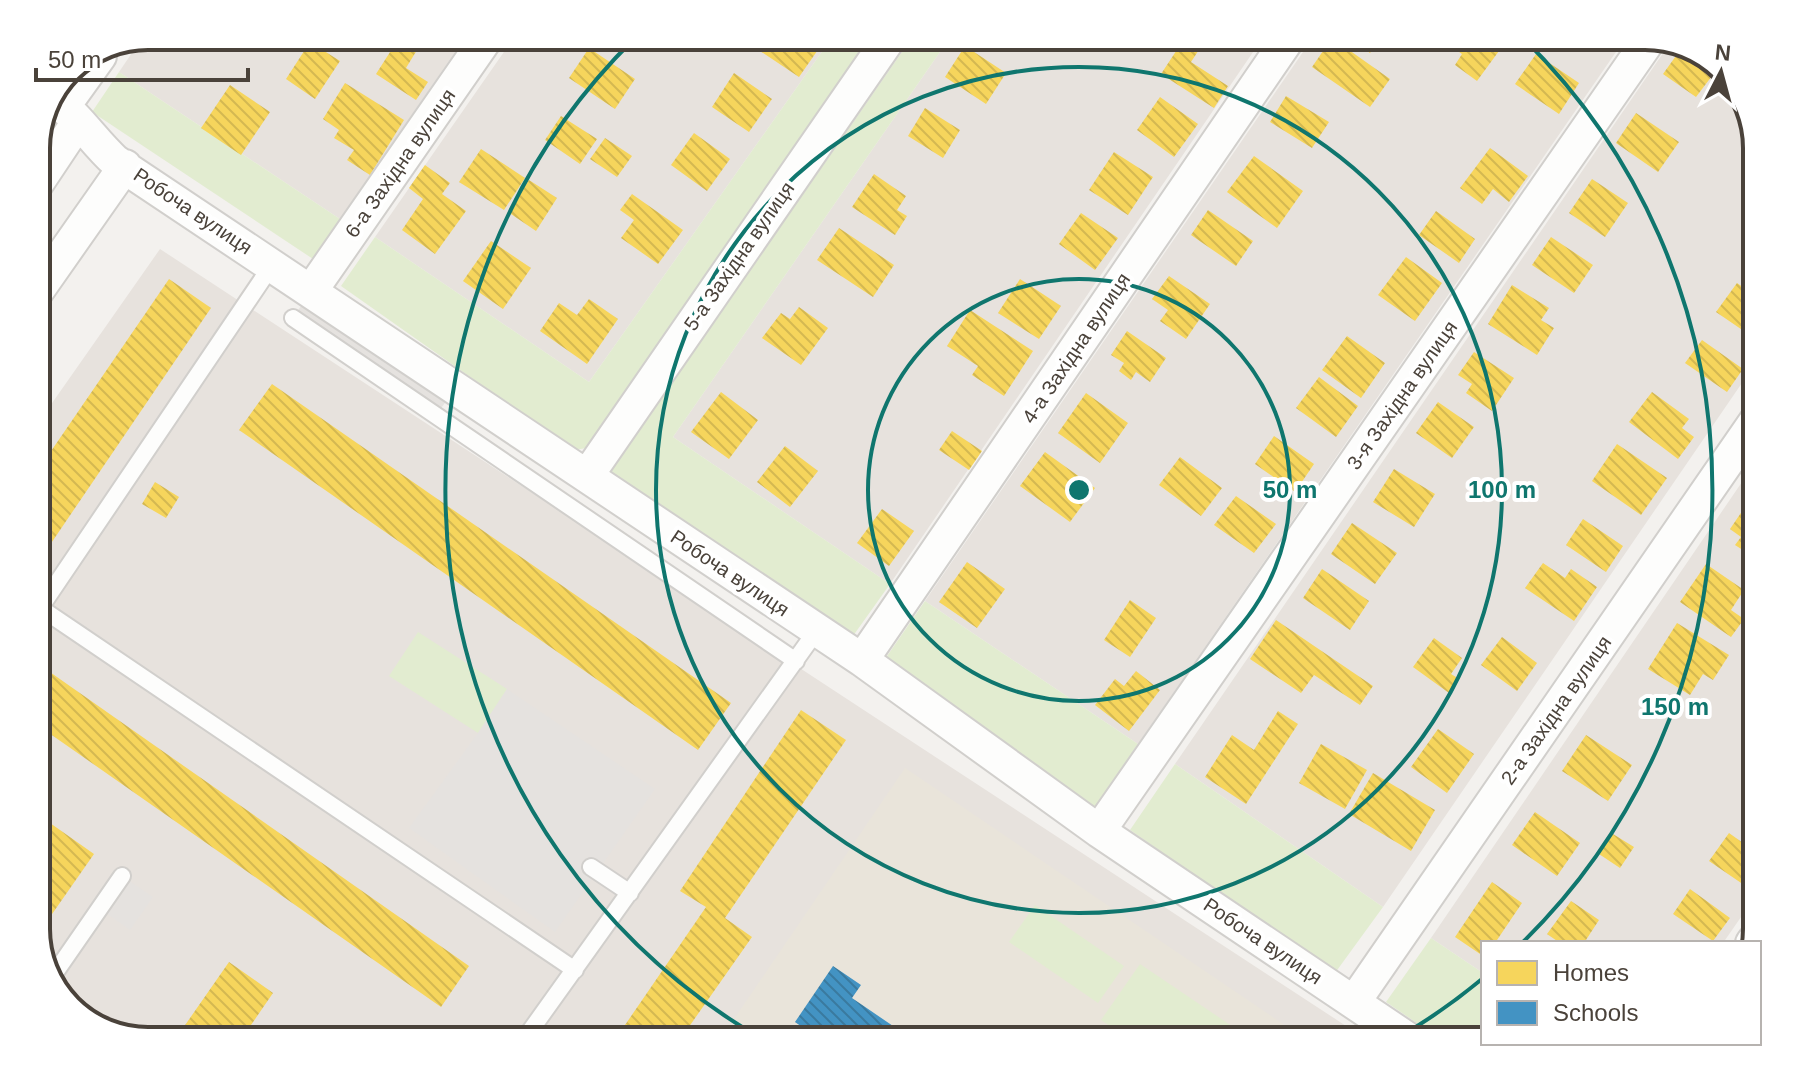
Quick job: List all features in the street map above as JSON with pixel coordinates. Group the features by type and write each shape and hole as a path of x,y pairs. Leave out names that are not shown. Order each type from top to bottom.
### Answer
{"street":[{"name":"6-а Західна вулиця","path":"311,291 478,50"},
{"name":"5-а Західна вулиця","path":"587,476 881,50"},
{"name":"4-а Західна вулиця","path":"862,660 1280,50"},
{"name":"3-я Західна вулиця","path":"1099,831 1642,50"},
{"path":"50,150 66,109 94,66"},
{"name":"Робоча вулиця","path":"66,109 115,161 862,660 1099,831 1391,1027"},
{"path":"50,273 125,166"},
{"name":"2-а Західна вулиця","path":"1354,1002 1743,439"}],"lane":[{"path":"50,591 272,265"},
{"path":"293,318 796,661"},
{"path":"50,617 575,970"},
{"path":"533,1027 817,630"},
{"path":"591,867 630,893"},
{"path":"58,968 122,876"}],"shaded area":[{"path":"148,50 456,50 340,219 119,72 133,52"},
{"path":"505,50 823,50 589,382 375,237"},
{"path":"941,50 1254,50 890,584 673,437"},
{"path":"1304,50 1617,50 1138,744 925,601"},
{"path":"1664,52 1683,57 1705,70 1730,99 1738,116 1743,141 1743,381 1383,907 1175,764"},
{"path":"160,249 1348,1027 148,1027 110,1020 88,1007 70,989 55,961 50,936 50,406"},
{"path":"311,291 456,388 436,415 293,318"},
{"path":"1743,481 1743,914 1724,941 1481,941 1481,972 1431,938"},
{"path":"507,689 655,789 555,932 409,828"},
{"path":"905,768 1287,1027 729,1027"},
{"path":"122,876 153,897 130,930 99,908"}],"green space":[{"path":"823,50 865,50 593,447 574,450 341,286 375,237 589,382"},
{"path":"903,50 941,50 673,437 890,584 853,636 616,486 611,471"},
{"path":"119,72 340,219 313,259 92,112"},
{"path":"925,601 1138,744 1095,807 885,659"},
{"path":"418,632 507,689 478,733 389,676"},
{"path":"1175,764 1383,907 1335,973 1130,830"},
{"path":"1035,905 1124,966 1098,1003 1009,942"},
{"path":"1431,938 1481,972 1481,1027 1423,1027 1386,1002"},
{"path":"1140,964 1233,1027 1111,1027 1101,1020"}],"building: Homes":[{"path":"305,50 323,50 340,61 315,99 286,79"},
{"path":"391,50 417,50 406,68 428,82 416,100 376,74"},
{"path":"588,50 592,50 635,79 615,109 569,78"},
{"path":"758,50 818,50 799,77"},
{"path":"962,50 971,50 1006,73 986,104 945,77"},
{"path":"1177,50 1199,50 1191,62 1228,86 1214,108 1161,74"},
{"path":"1324,50 1349,50 1390,79 1370,107 1312,67"},
{"path":"1456,50 1500,50 1477,81 1455,65 1462,54"},
{"path":"1536,54 1579,83 1559,114 1515,84"},
{"path":"1677,55 1712,77 1696,97 1663,74"},
{"path":"734,73 772,99 749,132 712,107"},
{"path":"345,83 404,120 370,175 347,160 354,150 334,138 339,130 323,119"},
{"path":"230,85 270,112 241,155 201,128"},
{"path":"1286,96 1329,122 1312,148 1270,122"},
{"path":"1160,97 1198,124 1174,157 1137,130"},
{"path":"925,108 960,130 943,158 908,136"},
{"path":"1636,113 1679,142 1658,172 1616,143"},
{"path":"561,116 597,139 580,164 545,140"},
{"path":"694,133 730,159 707,191 671,165"},
{"path":"605,138 632,156 617,177 590,159"},
{"path":"1490,148 1528,176 1509,202 1493,189 1482,204 1460,188"},
{"path":"481,149 525,178 504,210 459,182"},
{"path":"1114,152 1153,177 1128,215 1089,190"},
{"path":"1254,156 1303,191 1277,228 1227,192"},
{"path":"425,165 450,183 442,194 466,211 435,254 402,230 423,199 409,188"},
{"path":"874,174 906,196 897,210 907,216 895,235 852,207"},
{"path":"1592,179 1628,203 1605,237 1569,213"},
{"path":"529,180 557,198 536,231 508,212"},
{"path":"632,194 683,230 658,264 621,238 634,220 620,210"},
{"path":"1208,210 1253,241 1236,266 1191,235"},
{"path":"1436,211 1475,239 1459,263 1419,235"},
{"path":"1081,213 1118,238 1095,270 1059,244"},
{"path":"839,228 894,265 873,297 817,260"},
{"path":"1551,237 1593,265 1574,293 1532,265"},
{"path":"491,241 531,268 503,309 463,281"},
{"path":"1406,257 1442,283 1415,321 1378,295"},
{"path":"1169,276 1210,304 1186,339 1160,321 1168,310 1152,299"},
{"path":"169,279 211,308 50,545 50,453"},
{"path":"1020,279 1061,306 1039,339 998,313"},
{"path":"1737,283 1743,287 1743,330 1716,312"},
{"path":"1512,285 1549,308 1541,320 1554,328 1537,355 1488,324"},
{"path":"589,299 618,319 587,364 540,331 559,303 577,315"},
{"path":"799,307 828,328 801,365 762,338 781,313 790,319"},
{"path":"970,310 1033,351 1004,396 972,375 978,366 947,346"},
{"path":"1127,331 1166,358 1150,382 1136,372 1131,380 1119,371 1124,363 1111,355"},
{"path":"1347,336 1385,363 1361,398 1322,370"},
{"path":"1702,340 1743,369 1727,392 1685,363"},
{"path":"1474,352 1514,378 1492,411 1466,393 1472,384 1458,375"},
{"path":"1319,377 1358,406 1336,437 1296,408"},
{"path":"272,384 731,703 698,750 239,430"},
{"path":"721,392 758,420 729,459 691,432"},
{"path":"1652,392 1689,419 1682,428 1694,437 1678,459 1629,422"},
{"path":"1086,393 1128,423 1100,463 1058,433"},
{"path":"1438,402 1474,427 1452,458 1416,433"},
{"path":"952,431 982,451 969,470 939,450"},
{"path":"1274,436 1314,464 1295,492 1255,464"},
{"path":"1617,444 1667,478 1641,515 1592,481"},
{"path":"785,446 818,471 790,507 757,482"},
{"path":"1045,452 1095,488 1070,522 1020,486"},
{"path":"1180,457 1222,488 1201,516 1159,485"},
{"path":"1394,469 1435,494 1414,527 1373,502"},
{"path":"155,482 179,497 166,518 142,504"},
{"path":"1236,496 1276,524 1254,553 1214,525"},
{"path":"882,509 914,531 889,566 857,543"},
{"path":"1743,510 1743,550 1735,545 1741,537 1730,529"},
{"path":"1583,519 1623,546 1606,572 1566,545"},
{"path":"1352,523 1397,553 1375,584 1331,554"},
{"path":"967,562 1005,589 977,628 939,602"},
{"path":"1543,563 1565,578 1571,569 1597,587 1574,621 1525,588"},
{"path":"1706,564 1743,589 1731,610 1743,620 1731,637 1680,602"},
{"path":"1322,569 1369,601 1350,630 1303,598"},
{"path":"1130,600 1156,618 1130,657 1104,640"},
{"path":"1276,620 1373,686 1360,705 1314,675 1301,693 1250,659"},
{"path":"1677,623 1729,655 1713,680 1703,674 1690,695 1648,669"},
{"path":"1502,637 1537,663 1517,691 1481,665"},
{"path":"1434,638 1462,658 1451,674 1459,679 1449,693 1413,667"},
{"path":"1136,671 1160,690 1129,731 1095,705 1115,679 1124,686"},
{"path":"50,672 469,966 441,1007 50,734"},
{"path":"801,710 846,740 725,918 752,937 689,1027 624,1027 706,907 680,891"},
{"path":"1278,711 1298,724 1246,804 1205,777 1232,735 1254,750"},
{"path":"1438,729 1474,754 1447,793 1411,767"},
{"path":"1586,735 1632,765 1608,801 1562,771"},
{"path":"1321,744 1367,770 1345,809 1299,783"},
{"path":"1373,773 1435,810 1411,851 1349,814"},
{"path":"1535,812 1580,843 1557,876 1512,845"},
{"path":"50,823 94,854 50,917"},
{"path":"1729,833 1743,843 1743,884 1709,861"},
{"path":"1613,834 1634,847 1620,868 1599,854"},
{"path":"1492,882 1522,903 1496,941 1481,941 1481,955 1455,937"},
{"path":"1690,889 1730,918 1713,941 1673,914"},
{"path":"1571,901 1599,920 1585,941 1557,941 1547,934"},
{"path":"229,962 273,993 250,1027 184,1027"}],"building: Schools":[{"path":"833,966 861,985 852,998 894,1027 802,1027 795,1022"}]}
